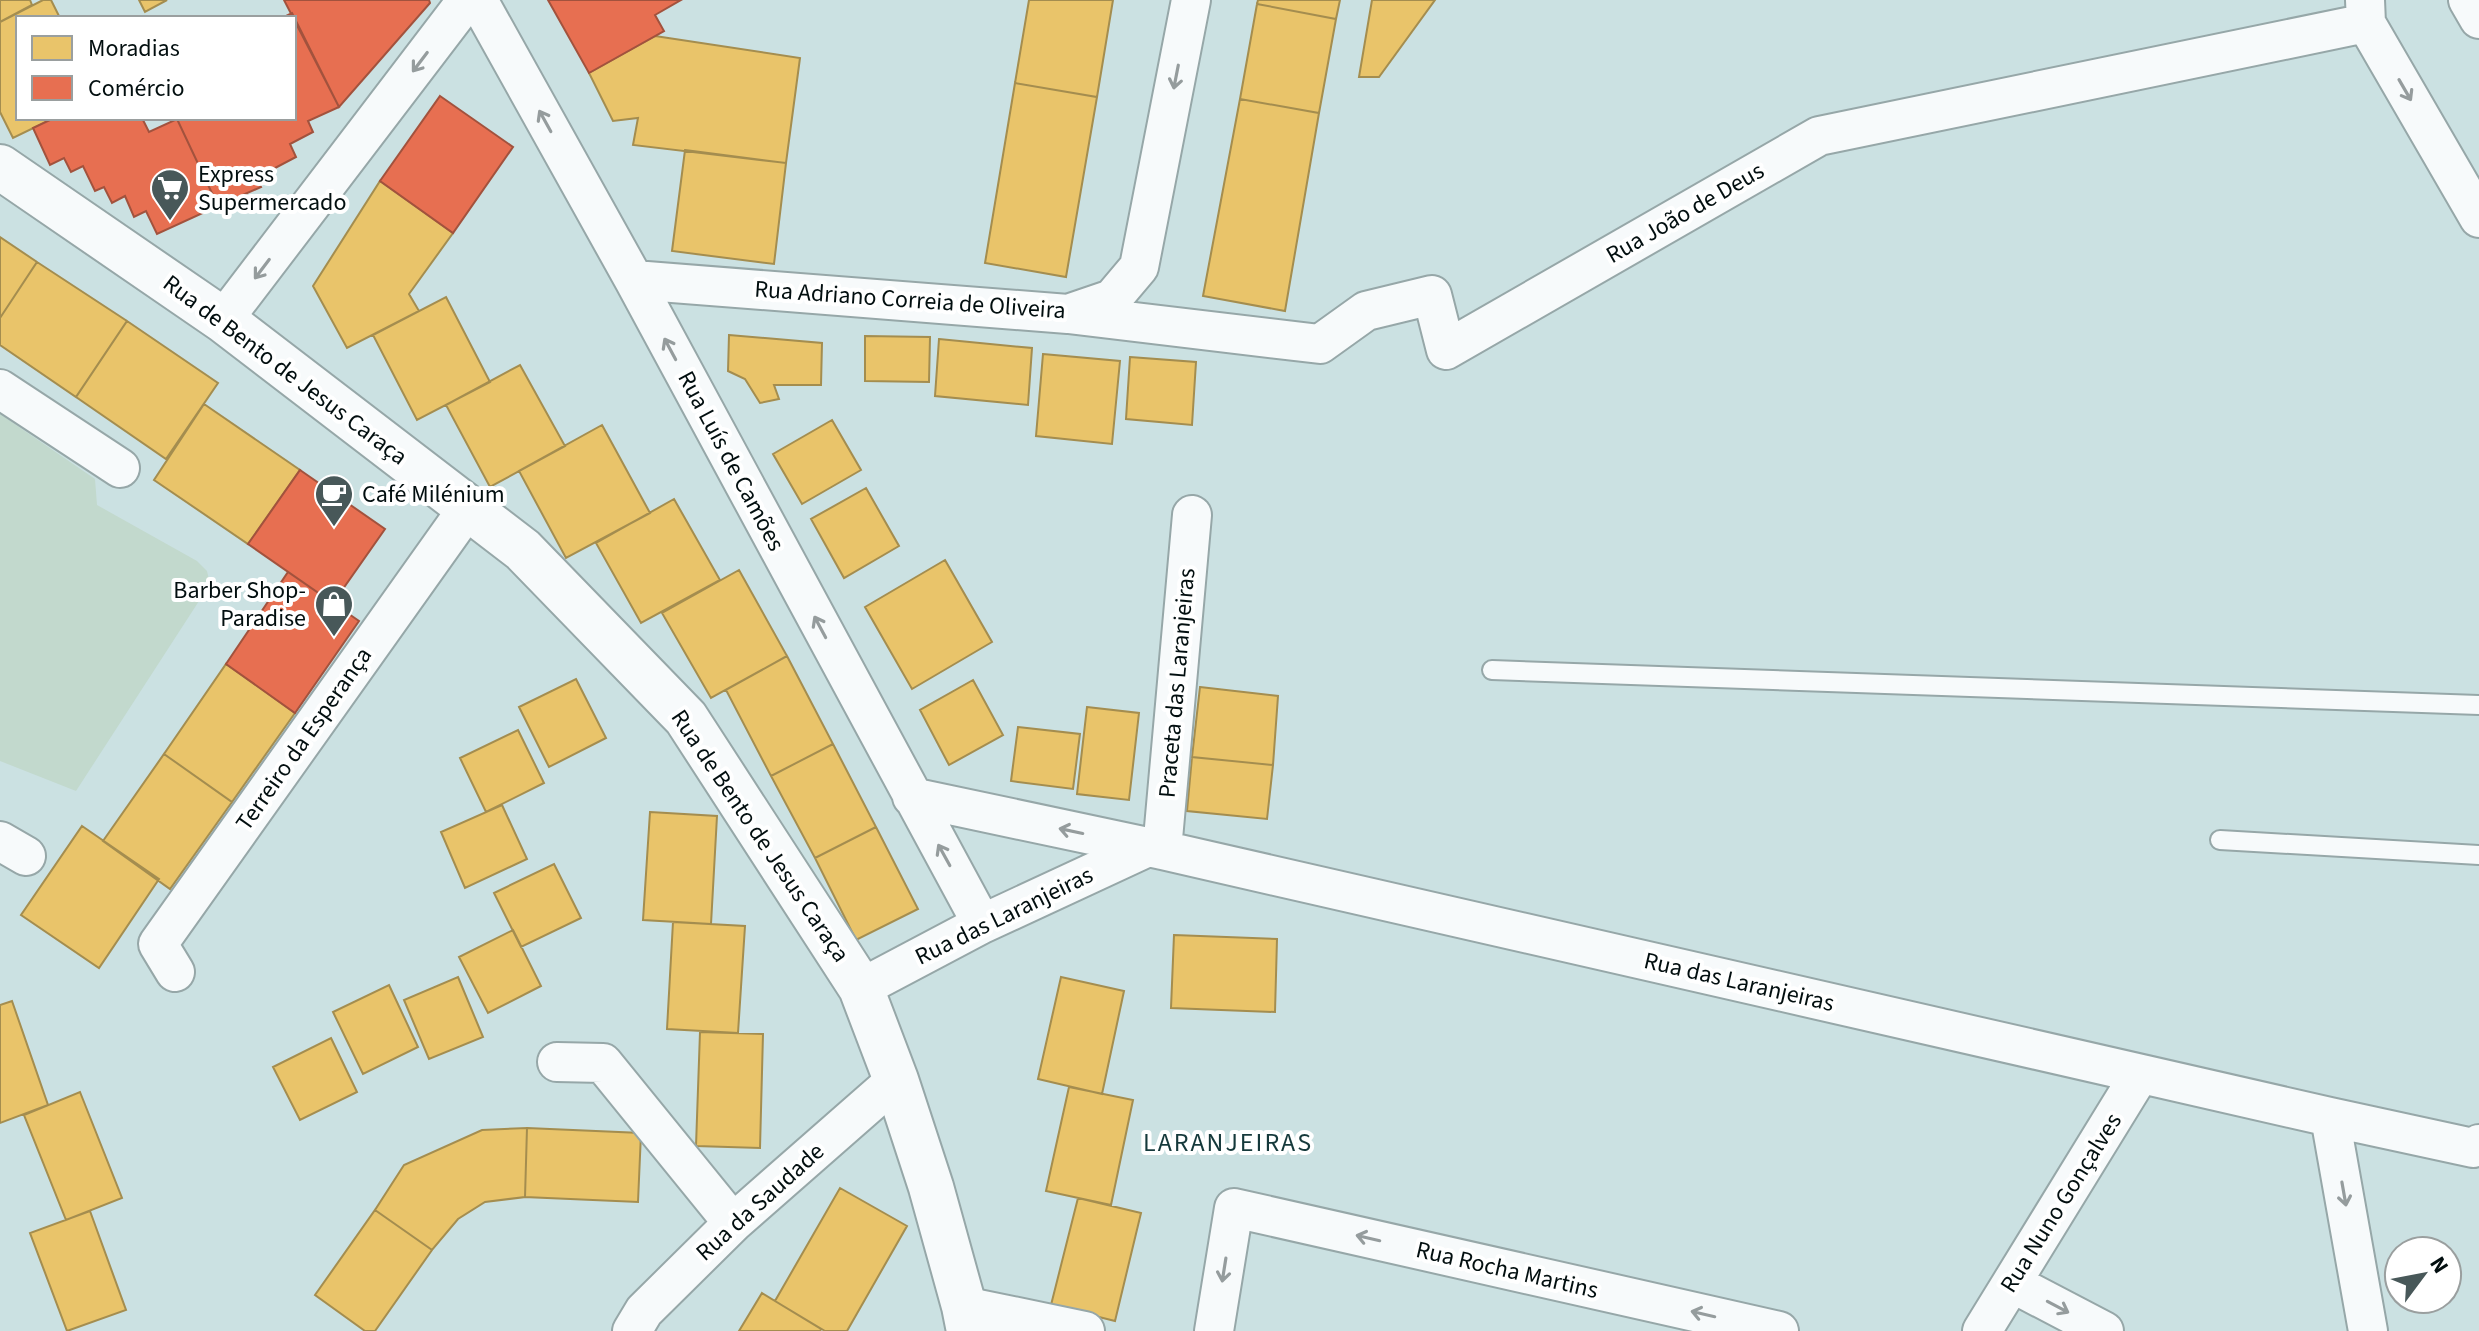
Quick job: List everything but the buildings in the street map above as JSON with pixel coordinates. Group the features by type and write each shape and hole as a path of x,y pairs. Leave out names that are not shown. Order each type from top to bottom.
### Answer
{"main road":[{"name":"Rua de Bento de Jesus Caraça","path":"0,167 223,320 523,550 686,718 861,988 896,1080 931,1187 967,1318"}],"street":[{"path":"223,320 467,0"},
{"name":"Rua Luís de Camões","path":"478,0 634,280 982,924"},
{"name":"Rua Adriano Correia de Oliveira","path":"634,280 1068,314 1112,299 1139,267 1191,0"},
{"path":"2468,0 2479,19"},
{"path":"2365,11 2479,218"},
{"name":"Rua João de Deus","path":"1068,314 1320,344 1366,311 1432,295 1446,350 1819,136 2365,11"},
{"path":"0,389 120,468"},
{"name":"Terreiro da Esperança","path":"175,972 158,944 468,508"},
{"name":"Praceta das Laranjeiras","path":"1155,848 1192,515"},
{"name":"Rua das Laranjeiras","path":"912,797 1155,848 2330,1117 2473,1148 2479,1144"},
{"name":"Rua das Laranjeiras","path":"861,988 982,924 1155,848"},
{"path":"557,1062 603,1063 733,1223"},
{"name":"Rua Nuno Gonçalves","path":"1982,1331 2140,1074"},
{"name":"Rua da Saudade","path":"632,1331 644,1311 733,1223 896,1080"},
{"path":"2330,1117 2368,1331"},
{"name":"Rua Rocha Martins","path":"1214,1331 1234,1208 1779,1331"},
{"path":"2012,1283 2104,1331"},
{"path":"967,1318 1085,1331"}],"lane":[{"path":"1492,670 2479,705"},
{"path":"2220,840 2479,855"}],"green space":[{"path":"0,414 95,479 97,505 197,561 207,571 210,584 76,791 0,761"}],"place":[{"name":"Express Supermercado","path":"170,222"},
{"name":"Café Milénium","path":"334,528"},
{"name":"Barber Shop- Paradise","path":"334,638"}],"district":[{"name":"LARANJEIRAS","path":"1228,1142"}]}
